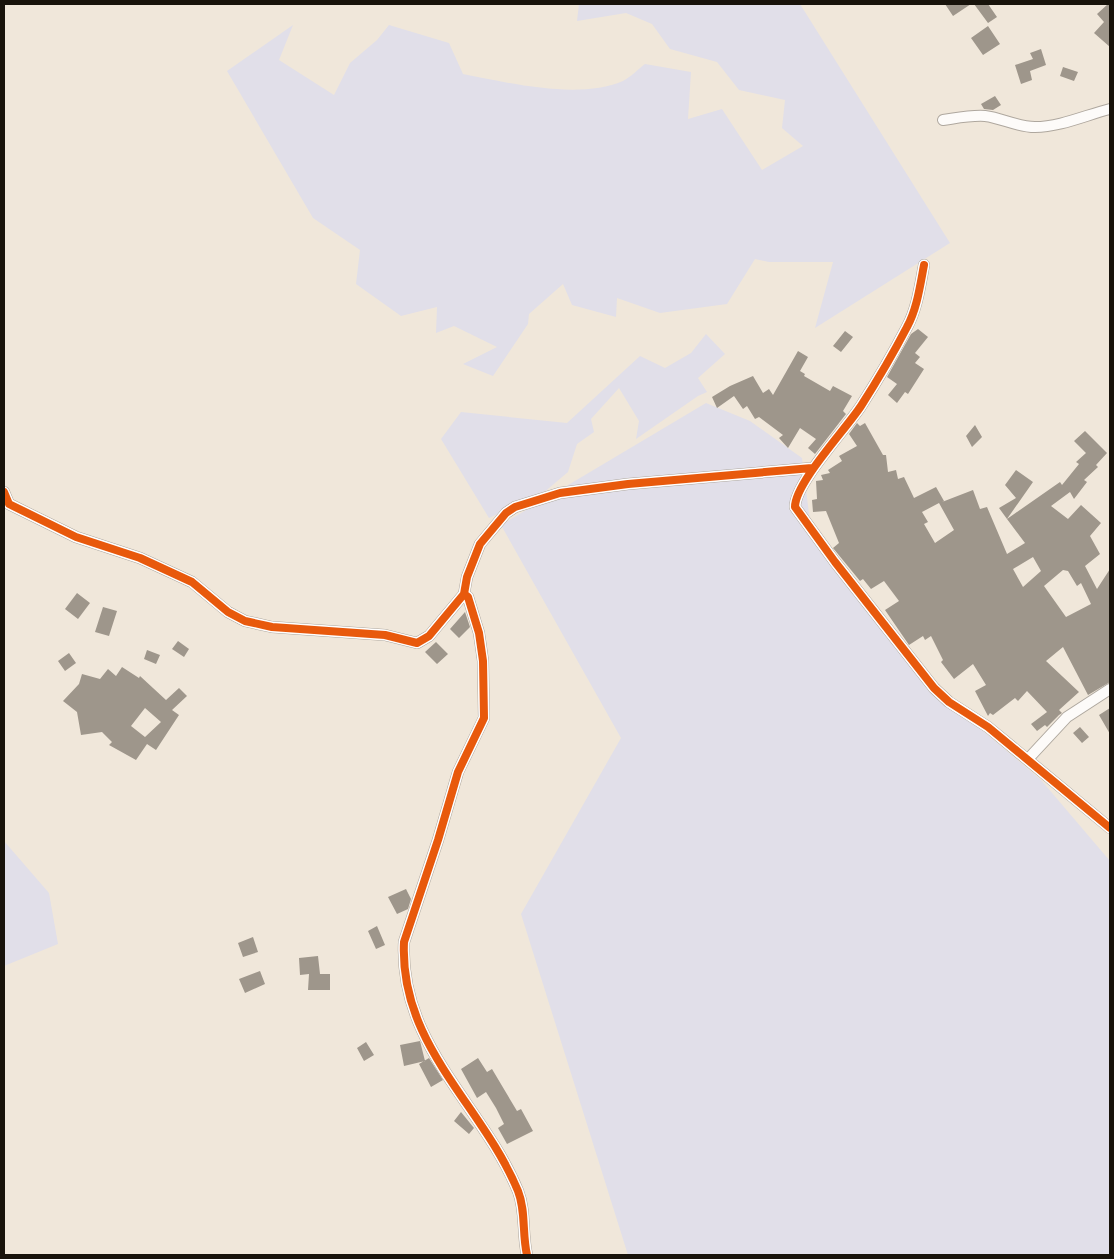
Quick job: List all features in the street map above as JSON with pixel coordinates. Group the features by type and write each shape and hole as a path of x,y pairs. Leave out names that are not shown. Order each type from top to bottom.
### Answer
{"street":[{"path":"943,120 968,116 986,116 1012,124 1033,127 1053,126 1110,109"},
{"path":"924,265 916,302 908,325 861,406 841,436 812,468 795,499 795,507 835,562 934,688 949,702 988,727 1110,828"},
{"path":"4,492 9,504 76,537 140,558 192,582 244,621 272,627 385,635 418,644 428,636 464,594 472,562 480,544 491,528 506,513 544,496 628,484 812,468"},
{"path":"464,594 468,597 480,642 483,661 484,718 465,756 450,796 438,840 404,942 403,960 407,992 428,1046 501,1157 518,1192 522,1203 527,1255"},
{"path":"1028,759 1067,717 1110,689"}],"shaded area":[{"path":"579,4 800,4 950,243 815,328 833,262 769,262 755,259 727,304 660,313 617,298 616,317 572,305 563,284 529,314 528,324 493,376 463,364 497,347 454,326 436,333 437,307 401,316 356,284 360,250 313,218 227,71 293,25 279,60 334,95 350,63 377,40 389,25 449,43 463,74 522,85 565,90 605,87 623,81 645,64 691,72 688,119 722,109 762,170 803,146 782,128 785,100 739,90 717,62 670,49 652,24 626,13 577,21"},
{"path":"706,334 725,354 698,378 707,392 698,396 636,439 639,421 619,388 591,419 594,432 577,444 568,472 542,494 489,518 441,439 461,412 567,423 640,356 665,368 691,353"},
{"path":"706,403 750,421 802,458 811,529 949,702 1041,780 1110,861 1110,1255 628,1255 521,914 621,738 501,525"},
{"path":"4,841 49,893 58,944 4,966"}],"building":[{"path":"945,4 971,4 953,16"},
{"path":"974,4 988,4 997,17 988,23"},
{"path":"1110,4 1110,47 1094,33 1104,22 1097,14"},
{"path":"988,26 1000,44 983,55 971,38"},
{"path":"1041,49 1046,65 1030,71 1032,80 1021,84 1015,65 1033,59 1030,53"},
{"path":"1063,67 1078,72 1074,81 1060,76"},
{"path":"995,96 1001,105 993,110 984,109 981,104"},
{"path":"918,329 928,337 915,353 920,357 915,363 924,369 908,394 905,392 897,403 888,395 897,384 887,377 911,334"},
{"path":"845,331 853,337 841,352 833,346"},
{"path":"798,351 808,357 800,371 805,374 804,376 830,391 833,386 852,396 843,411 846,414 815,454 808,448 816,439 800,428 788,448 779,438 783,435 759,417 755,419 747,406 743,409 734,396 717,408 712,397 730,386 753,376 763,393 769,389 773,395"},
{"path":"857,423 860,426 865,423 883,455 886,455 888,472 896,470 898,479 904,477 914,498 936,487 944,501 942,502 973,490 980,509 987,507 1007,554 1025,543 1007,519 1060,482 1062,485 1079,464 1076,462 1086,453 1074,441 1085,431 1107,453 1096,465 1098,467 1084,480 1087,482 1074,499 1070,492 1051,506 1068,519 1081,505 1101,523 1090,536 1100,554 1085,566 1097,589 1110,569 1110,682 1088,695 1063,647 1046,661 1079,692 1059,710 1062,713 1047,727 1045,725 1037,731 1031,724 1047,712 1027,691 1018,701 1015,698 993,715 990,713 988,716 975,691 986,685 973,664 954,679 941,662 943,660 931,636 925,640 923,636 909,645 885,610 899,601 884,581 871,589 863,579 860,581 833,548 839,543 826,511 813,512 812,500 817,499 816,481 823,480 821,475 830,473 828,470 842,461 839,456 857,446 849,434","holes":["939,503 954,530 935,543 924,524 928,522 922,512","1033,557 1041,571 1023,587 1013,569","1063,570 1068,571 1077,586 1081,583 1091,604 1066,617 1044,586"]},
{"path":"975,425 982,437 972,447 966,436"},
{"path":"1016,470 1033,482 1007,519 999,508 1016,498 1005,485"},
{"path":"77,593 90,603 78,619 65,609"},
{"path":"103,607 117,611 109,636 95,632"},
{"path":"465,612 470,627 459,638 450,629"},
{"path":"178,641 189,649 184,657 172,649"},
{"path":"436,642 448,654 437,664 425,652"},
{"path":"147,650 160,655 156,664 144,659"},
{"path":"69,653 76,663 65,671 58,661"},
{"path":"122,667 139,678 140,676 166,700 179,688 187,696 172,710 179,715 156,750 147,744 136,760 109,745 112,742 102,732 81,735 77,712 63,701 79,684 82,674 100,679 108,669 116,676","holes":["145,708 161,722 145,737 131,726"]},
{"path":"1110,708 1110,734 1099,715"},
{"path":"1080,727 1089,737 1082,743 1073,733"},
{"path":"406,889 411,899 408,909 397,914 388,897"},
{"path":"377,926 385,945 376,949 368,931"},
{"path":"253,937 258,952 243,957 238,943"},
{"path":"318,956 320,974 330,974 330,990 308,990 309,974 300,975 299,958"},
{"path":"260,971 265,984 245,993 239,979"},
{"path":"420,1041 425,1061 404,1066 400,1045"},
{"path":"366,1042 374,1055 364,1061 357,1048"},
{"path":"429,1058 443,1080 431,1087 419,1064"},
{"path":"478,1058 487,1072 492,1069 517,1111 521,1109 533,1131 507,1144 498,1128 504,1124 496,1108 486,1092 477,1098 461,1069"},
{"path":"461,1112 474,1128 469,1134 454,1121"}],"cycle path":[{"path":"924,265 916,305 902,337 861,406 803,484 795,507 835,562 934,688 949,702 988,727 1110,828"},
{"path":"4,492 9,504 76,537 140,558 192,582 228,612 245,621 272,627 385,635 417,643 429,636 464,594 467,577 480,544 506,513 515,507 560,493 628,484 812,468"},
{"path":"464,594 468,597 479,633 483,661 484,718 458,772 438,840 404,942 406,979 415,1012 428,1043 503,1160 518,1191 522,1206 527,1255"}]}
